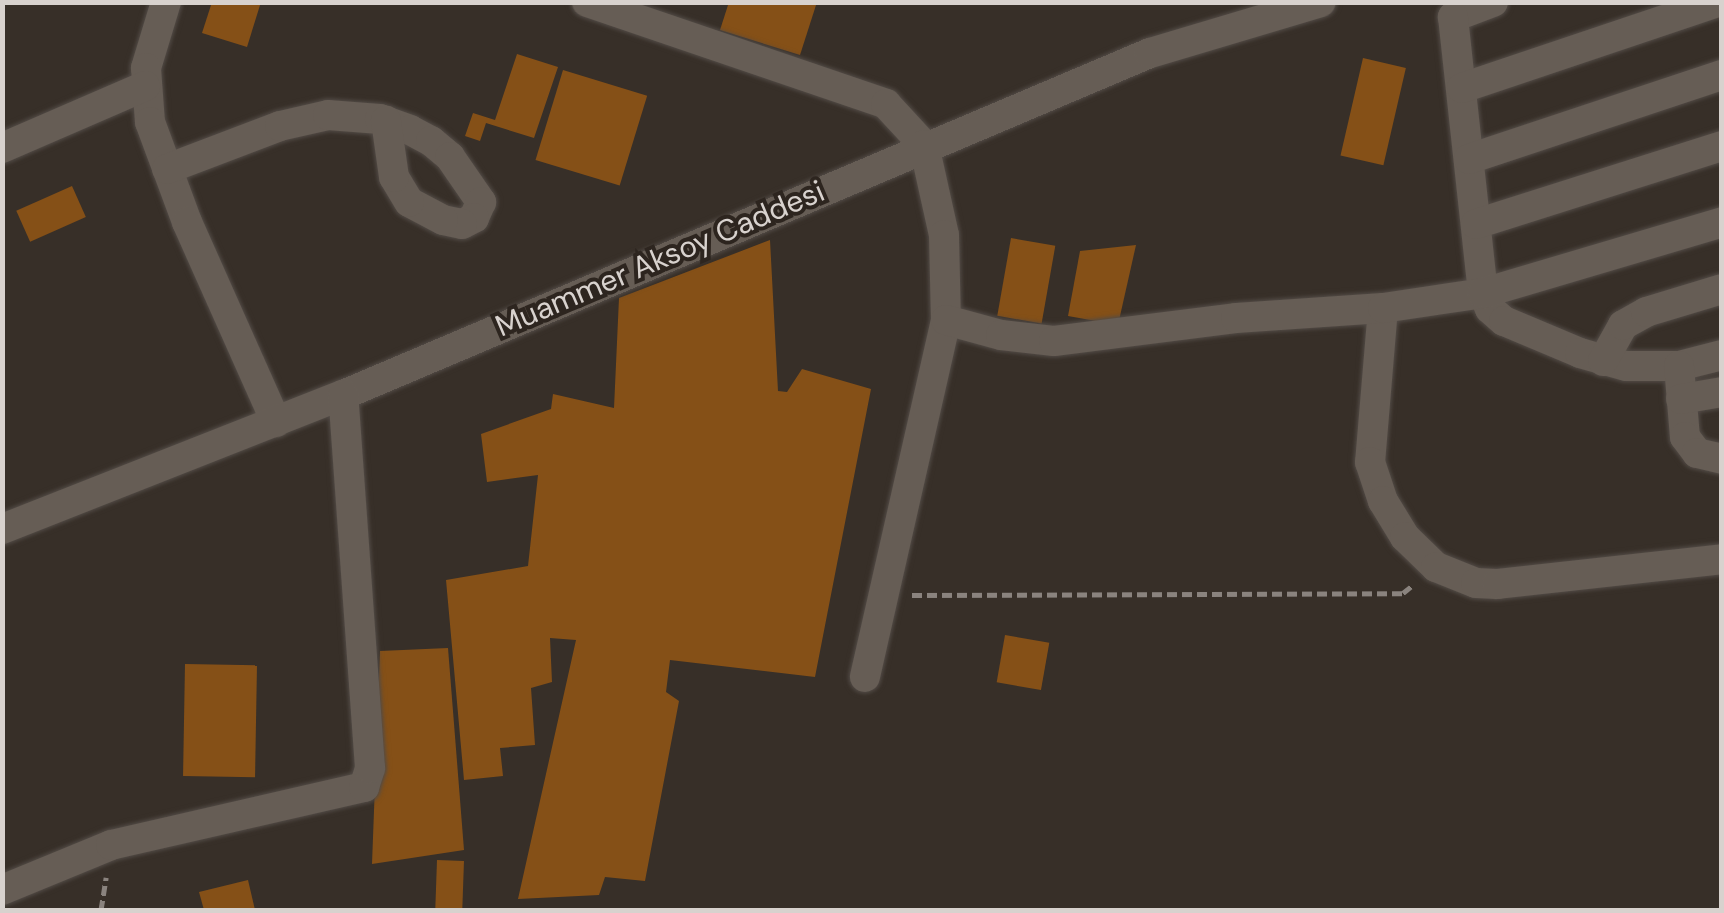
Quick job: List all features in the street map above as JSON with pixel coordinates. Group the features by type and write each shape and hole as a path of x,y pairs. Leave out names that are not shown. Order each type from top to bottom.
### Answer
{"street":[{"path":"166,2 149,48 145,86 150,122 276,422"},
{"path":"587,2 886,104 924,145 944,235 946,320 866,678"},
{"name":"Muammer Aksoy Caddesi","path":"2,529 343,396 924,145 1150,52 1321,2"},
{"path":"1493,2 1453,17 1482,293 1490,309 1504,321 1603,361 1651,368 1679,366 1722,355"},
{"path":"1462,88 1717,2"},
{"path":"1470,159 1722,75"},
{"path":"2,148 145,86"},
{"path":"167,169 280,126 328,115 386,121"},
{"path":"1476,224 1722,146"},
{"path":"946,320 1001,336 1054,342 1236,318 1383,308 1482,293 1722,222"},
{"path":"1603,361 1623,325 1646,312 1722,289"},
{"path":"1383,308 1368,440 1370,462 1383,501 1405,537 1436,566 1476,582 1498,584 1722,559"},
{"path":"1679,366 1690,446 1706,458 1722,460"},
{"path":"1681,399 1722,392"},
{"path":"2,890 111,845 364,787 370,768 343,396"}],"path":[{"path":"884,595 1404,593 1436,566"}],"building":[{"path":"212,2 261,2 247,47 202,33"},
{"path":"729,2 817,2 800,55 720,30"},
{"path":"517,54 558,67 534,138 486,123 480,141 465,136 473,113 495,120"},
{"path":"1363,58 1406,68 1383,165 1341,155"},
{"path":"563,70 647,96 620,186 536,160"},
{"path":"72,186 86,217 30,242 16,211"},
{"path":"1011,238 1055,246 1042,324 997,316"},
{"path":"770,240 778,391 787,392 802,369 871,389 815,677 670,660 666,692 679,701 645,881 605,877 599,895 518,899 576,640 550,638 552,682 531,688 535,745 500,748 503,776 464,780 446,580 528,566 538,475 487,482 481,434 551,409 553,394 614,408 619,298"},
{"path":"1136,245 1118,325 1068,316 1080,251"},
{"path":"1005,635 1049,643 1041,690 997,682"},
{"path":"448,648 464,850 372,864 380,651"},
{"path":"185,664 257,665 255,777 183,776"},
{"path":"437,860 464,861 462,910 435,910"},
{"path":"248,880 255,910 204,910 199,892"}]}
